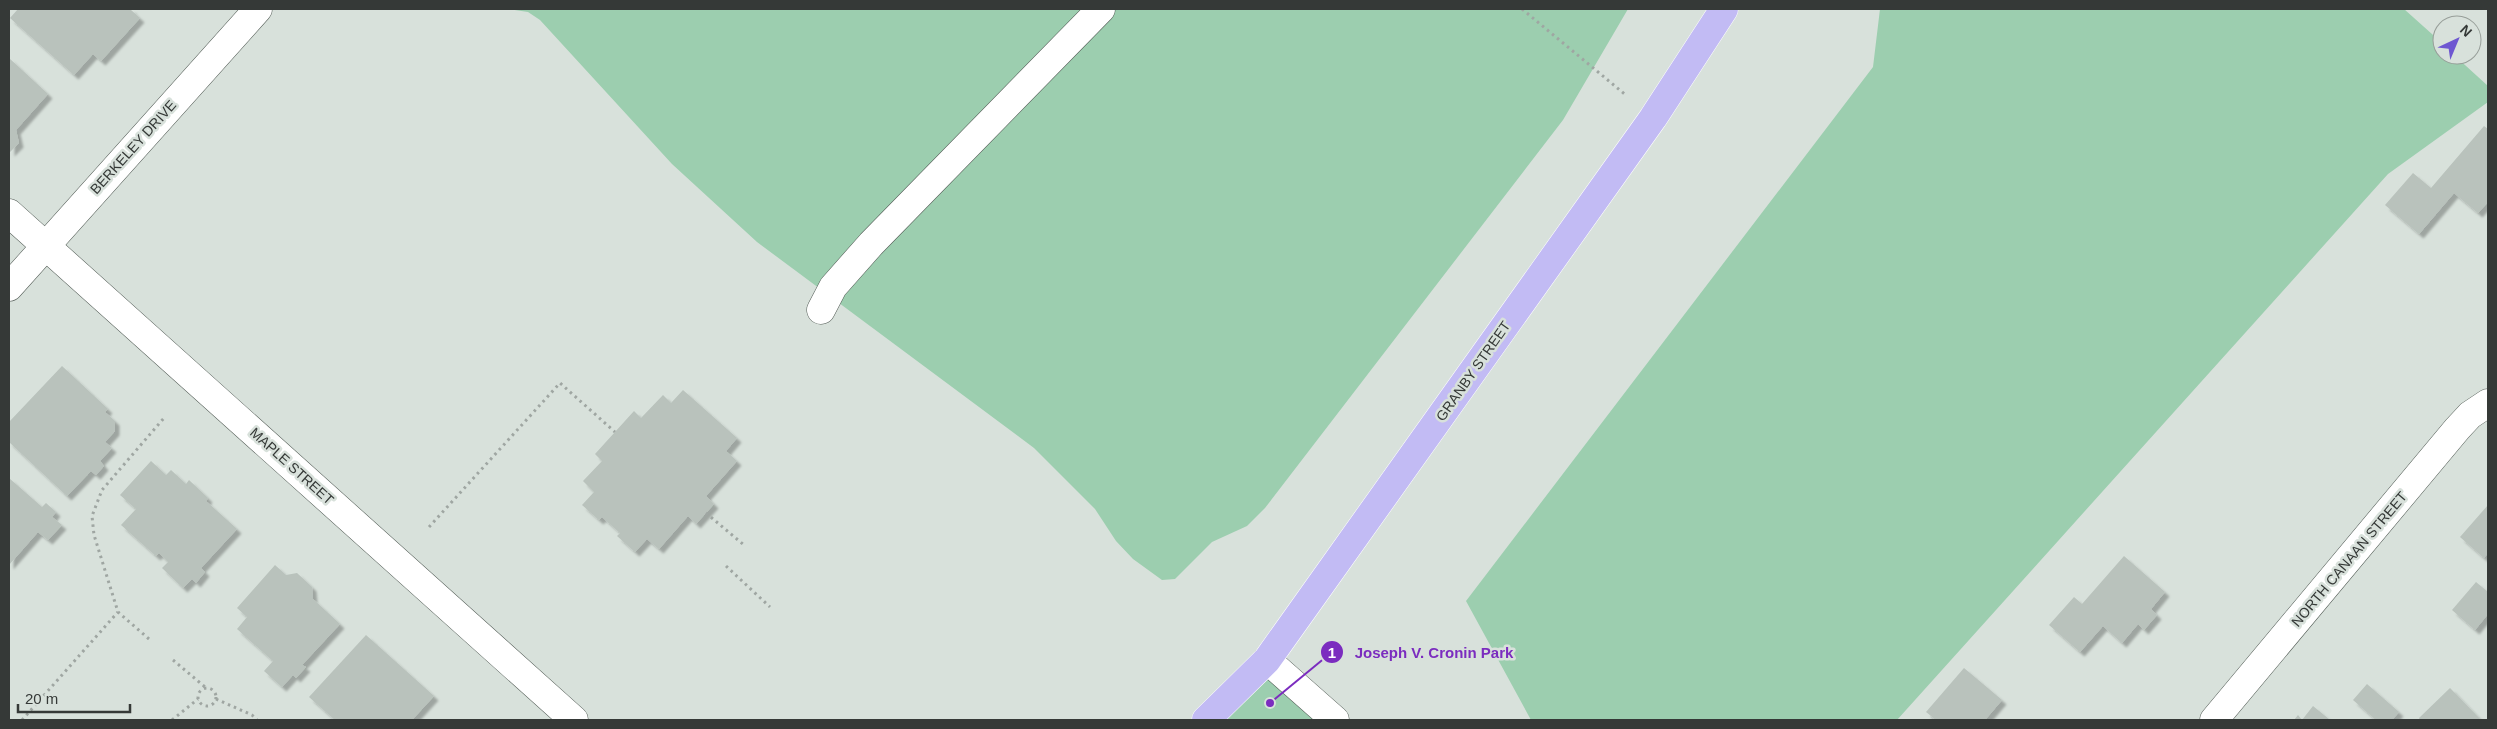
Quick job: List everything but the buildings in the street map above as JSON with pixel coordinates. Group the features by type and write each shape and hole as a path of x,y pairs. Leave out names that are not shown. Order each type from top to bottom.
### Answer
{"main road":[{"name":"GRANBY STREET","path":"1206,720 1267,660 1653,118 1724,9"}],"street":[{"name":"BERKELEY DRIVE","path":"9,287 258,9"},
{"path":"821,310 833,287 871,244 1101,9"},
{"name":"MAPLE STREET","path":"9,213 574,720"},
{"name":"NORTH CANAAN STREET","path":"2214,720 2457,428 2470,415 2488,403"},
{"path":"1267,660 1335,720"}],"path":[{"path":"1522,9 1653,118"},
{"path":"429,527 560,383 615,432"},
{"path":"149,639 118,612 94,535 92,516 102,490 164,418"},
{"path":"706,512 744,545"},
{"path":"726,566 770,607"},
{"path":"22,720 118,612"},
{"path":"173,660 205,688 213,690 216,699 252,715 257,720"},
{"path":"172,720 198,699 200,690 205,688"},
{"path":"198,699 206,706 212,704 216,699"}],"green space":[{"path":"508,9 1628,9 1563,120 1265,508 1247,526 1212,542 1175,579 1162,580 1133,559 1116,541 1095,509 1034,448 757,242 672,164 540,20 528,12"},
{"path":"1880,9 2404,9 2432,34 2432,65 2465,65 2488,86 2488,102 2388,174 1897,720 1531,720 1466,601 1873,67"},
{"path":"1267,660 1336,720 1206,720"}],"place":[{"name":"Joseph V. Cronin Park","path":"1270,703"}]}
